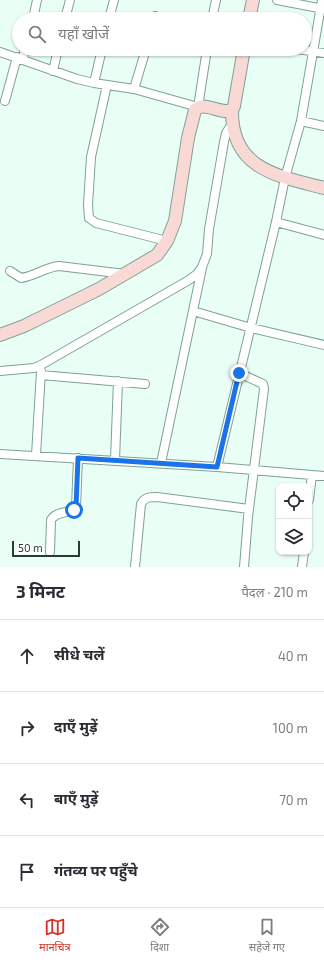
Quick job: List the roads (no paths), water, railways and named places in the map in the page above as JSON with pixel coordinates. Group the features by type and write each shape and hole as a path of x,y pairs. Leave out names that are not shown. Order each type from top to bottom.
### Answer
{"main road":[{"path":"250,12 253,0"},
{"path":"243,56 232,110 232,124 236,138 248,158 258,166 285,178 324,188"},
{"path":"0,335 24,326 99,289 157,255 167,241 175,221 191,124 195,110 198,107 208,107 224,111 232,110"}],"street":[{"path":"34,12 37,0"},
{"path":"67,12 70,0"},
{"path":"111,12 114,0"},
{"path":"213,12 216,0"},
{"path":"217,467 276,222 285,178 301,121 322,6 277,0"},
{"path":"313,51 324,53"},
{"path":"0,52 12,56"},
{"path":"13,56 52,71 94,83 134,89 198,107 206,56"},
{"path":"52,71 56,56"},
{"path":"94,83 100,56"},
{"path":"134,89 144,56"},
{"path":"5,101 20,58"},
{"path":"107,85 91,157 88,205 89,218 96,223 167,241"},
{"path":"301,121 324,126"},
{"path":"161,463 202,267 207,254 209,229 224,142 226,133 232,124"},
{"path":"276,222 324,235"},
{"path":"10,271 21,278 48,268 59,266 125,274"},
{"path":"0,371 34,368 41,365 189,280 197,274 202,267"},
{"path":"193,311 251,328 324,346"},
{"path":"36,455 41,365"},
{"path":"239,373 263,384 264,389 249,510 244,567"},
{"path":"41,375 145,384"},
{"path":"115,460 118,381"},
{"path":"0,454 161,463 324,476"},
{"path":"50,552 52,517 74,510 76,507 78,458"},
{"path":"311,483 312,475"},
{"path":"135,567 141,504 147,497 249,510"},
{"path":"302,567 304,555"}]}
